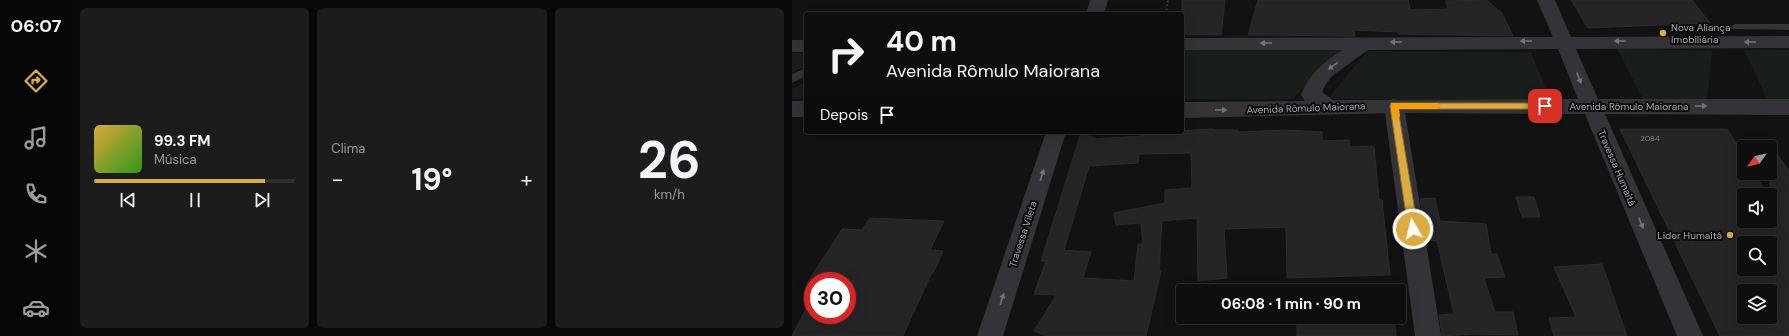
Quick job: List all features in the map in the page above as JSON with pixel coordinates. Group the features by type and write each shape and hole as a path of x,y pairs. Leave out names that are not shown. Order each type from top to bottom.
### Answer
{"street":[{"path":"1096,12 1099,0"},
{"name":"Travessa Humaitá","path":"1546,0 1565,41 1590,106 1690,336"},
{"path":"1184,44 1565,41 1789,42"},
{"path":"1328,107 1311,95 1313,86 1324,72 1365,43"},
{"path":"792,46 804,46"},
{"path":"1394,106 1428,336"},
{"name":"Avenida Rômulo Maiorana","path":"1184,110 1394,106 1789,107"},
{"path":"792,109 804,109"},
{"name":"Travessa Vileta","path":"990,336 1055,134"}],"lane":[{"path":"1735,27 1789,27"},
{"path":"792,79 804,73"}],"path":[{"path":"1166,12 1168,0"}],"shaded area":[{"path":"1342,48 1293,99 1184,99 1184,49"},
{"path":"1617,48 1712,51 1707,101 1643,99"},
{"path":"1744,50 1789,50 1789,99 1767,99"},
{"path":"1367,51 1531,52 1550,99 1328,99"},
{"path":"792,53 804,53 804,67 792,73"},
{"path":"804,82 804,99 792,99 792,89"}],"building":[{"path":"1182,0 1225,0 1221,35 1184,34 1184,12 1182,12"},
{"path":"1258,0 1408,0 1410,10 1448,9 1446,1 1486,0 1502,13 1513,36 1399,34 1398,32 1354,30 1355,36 1248,35"},
{"path":"1571,0 1692,0 1710,23 1588,28"},
{"path":"1213,129 1238,130 1238,132 1284,130 1322,132 1322,141 1349,140 1350,147 1374,146 1379,200 1382,200 1390,275 1287,278 1286,227 1224,229 1227,278 1198,281 1197,218 1162,221 1159,271 1161,271 1146,336 1047,336 1034,331 1056,295 1034,294 1046,261 1041,261 1081,134 1096,139 1141,136 1141,134 1184,134 1184,131","holes":["1191,153 1192,188 1165,190 1165,203 1114,213 1116,225 1141,223 1143,244 1138,244 1134,281 1083,278 1091,252 1064,250 1089,166 1138,163 1139,154"]},
{"name":"Lider Humaitá","path":"1620,129 1727,129 1737,145 1737,180 1758,180 1764,188 1737,188 1737,228 1777,228 1777,188 1770,188 1770,180 1777,180 1777,153 1789,171 1789,336 1720,336"},
{"path":"1516,197 1534,197 1540,217 1522,217"},
{"path":"1435,198 1440,221 1486,224 1491,254 1497,254 1505,277 1484,278 1495,312 1513,312 1518,335 1473,334 1442,336 1439,315 1454,314 1437,241 1427,239 1420,199"},
{"path":"870,218 944,221 930,250 943,251 903,336 792,336 804,313 804,324 856,324 856,272 814,272 842,229 862,230"},
{"path":"1602,264 1627,336 1554,336 1549,318 1576,317 1554,267"},
{"path":"1297,324 1395,324 1396,336 1297,336"}],"slow traffic":[{"path":"1396,116 1394,106 1438,106"}],"place":[{"name":"Nova Aliança Imobiliária","path":"1663,33"},
{"name":"Lider Humaitá","path":"1730,235"}],"route":[{"path":"1413,229 1394,106 1545,106"}]}
